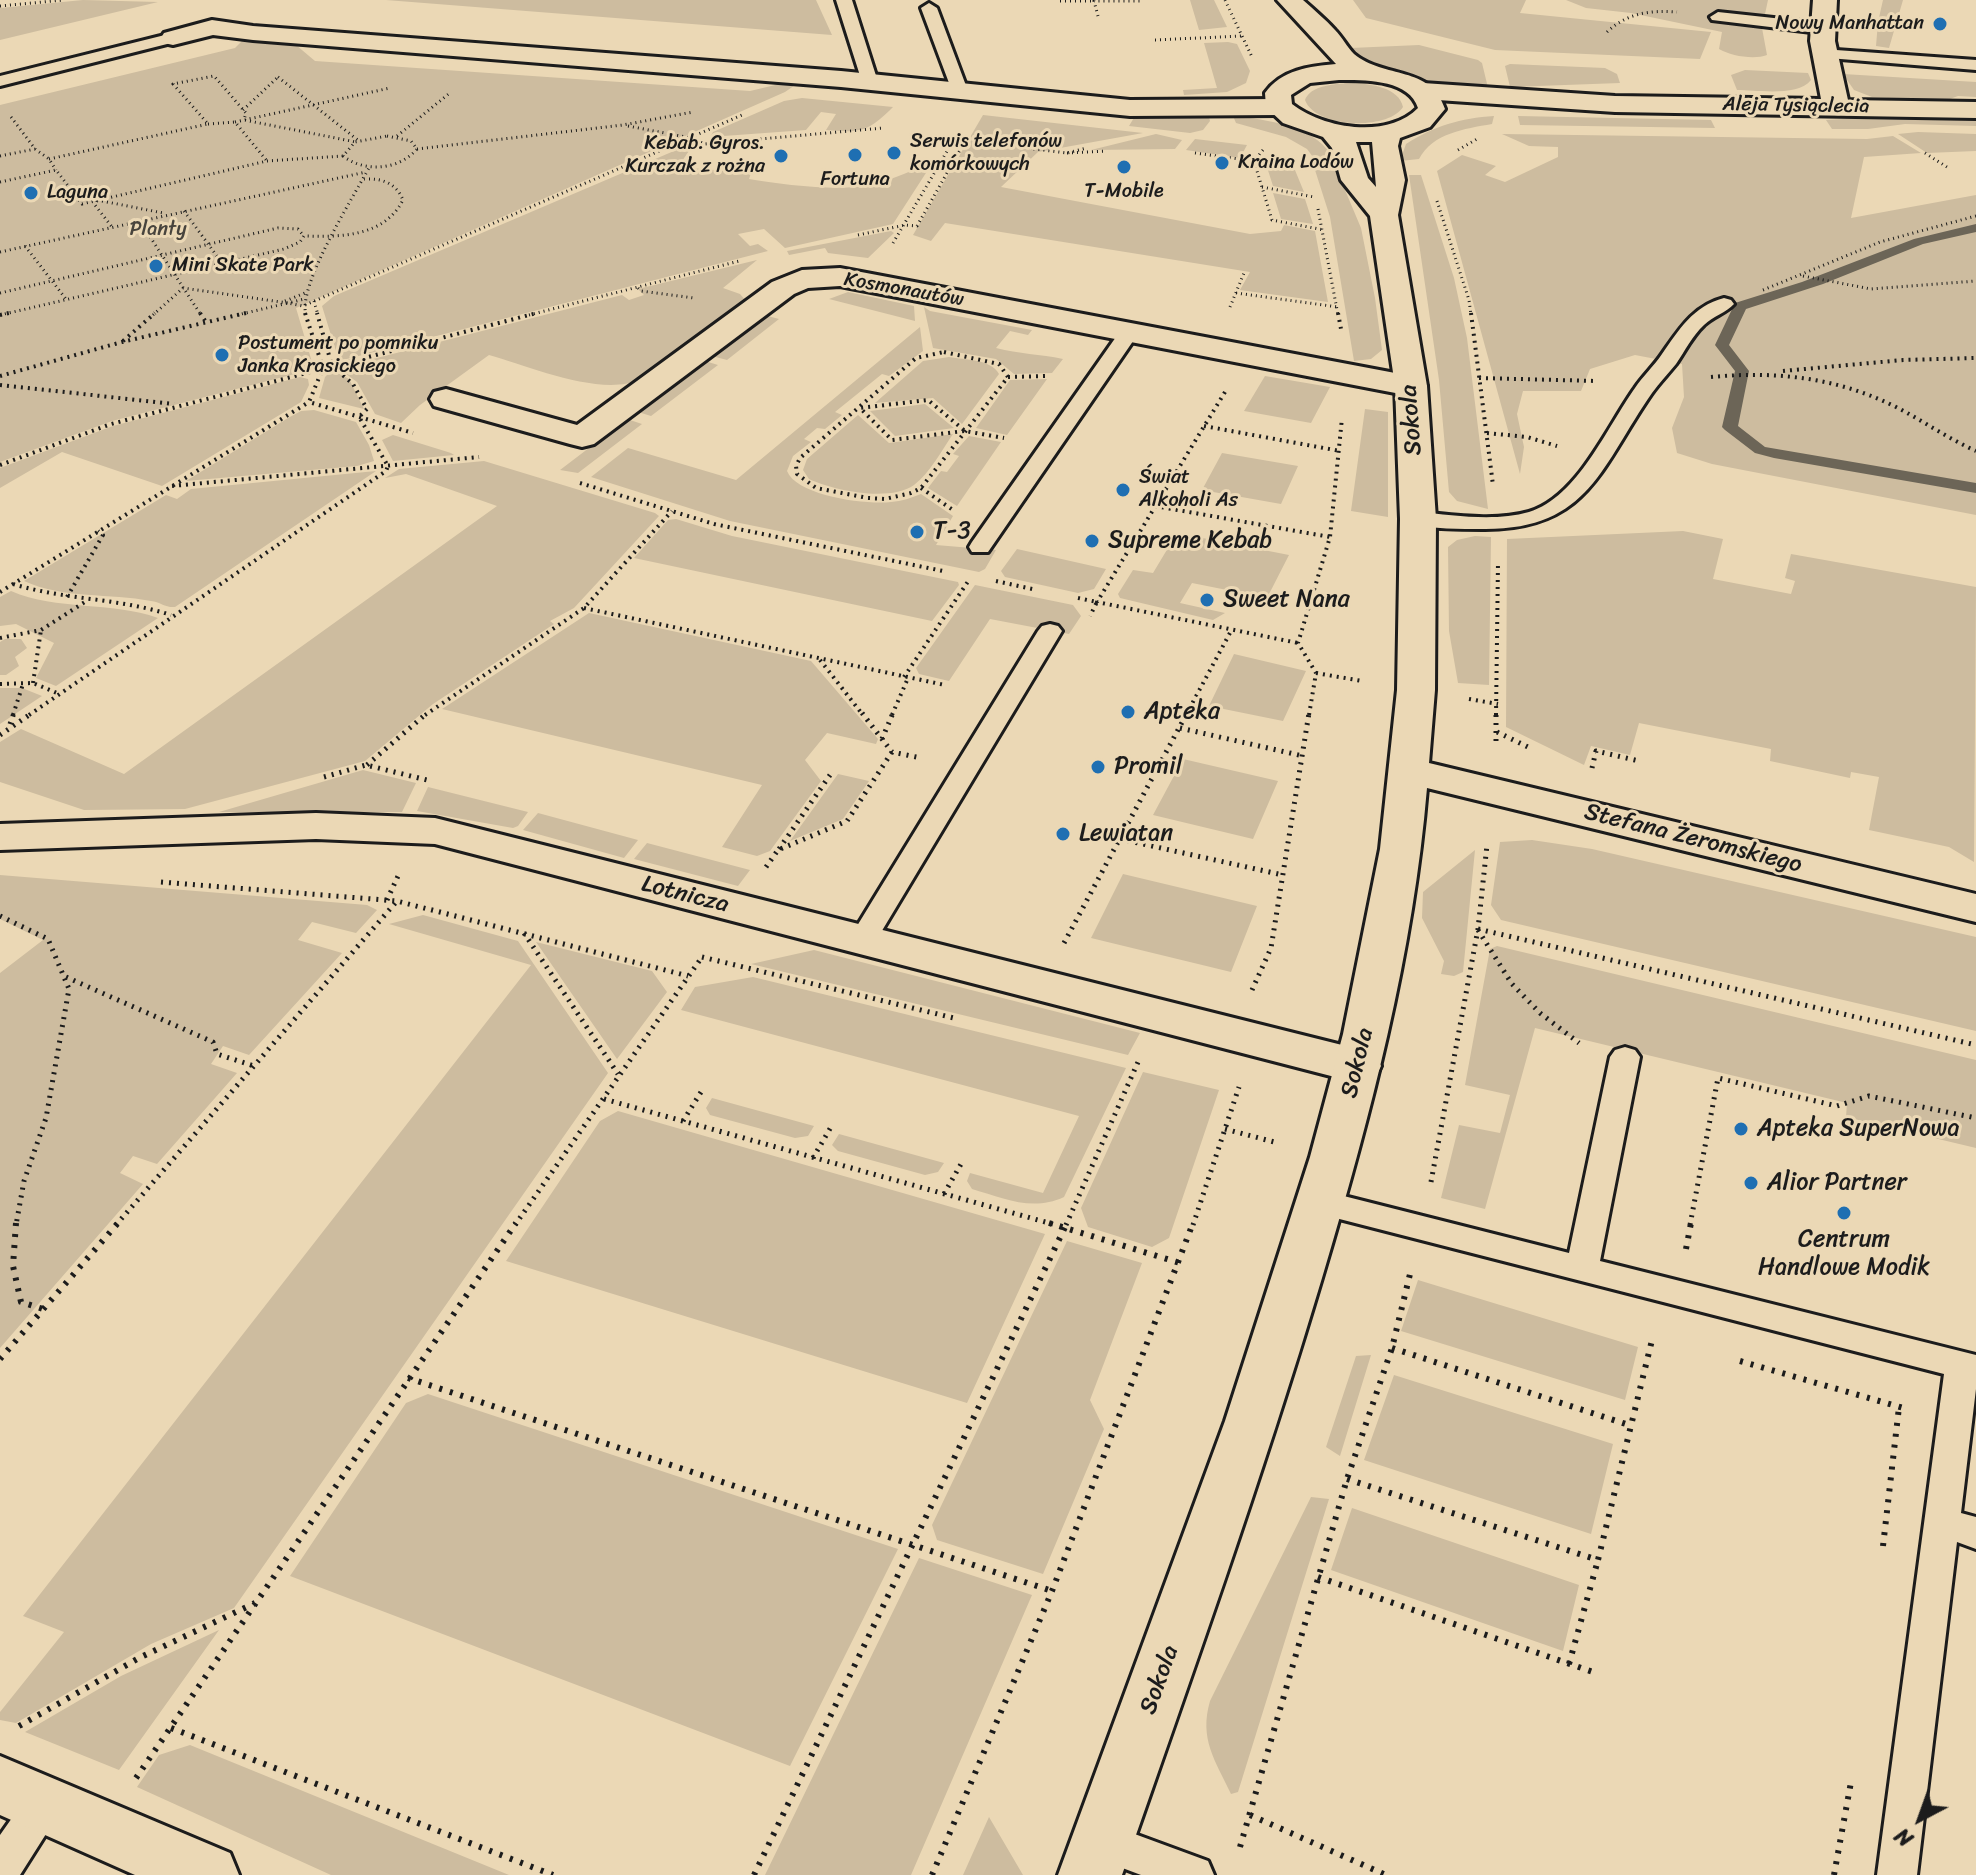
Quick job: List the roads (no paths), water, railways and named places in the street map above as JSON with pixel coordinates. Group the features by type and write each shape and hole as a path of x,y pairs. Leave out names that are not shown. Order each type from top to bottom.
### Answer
{"street":[{"path":"1821,1 1822,54 1836,105"},
{"path":"1290,2 1294,35 1303,59 1337,72 1370,74 1400,81 1425,105"},
{"path":"1290,2 1326,35 1345,59 1370,74"},
{"path":"192,9 212,27"},
{"path":"173,38 212,27 870,82 1157,110 1279,107"},
{"path":"1303,59 1277,98 1279,107 1294,120 1332,131 1388,132"},
{"name":"Aleja Tysiąclecia","path":"1388,132 1408,128 1425,105 1463,111 1544,110 1615,104 1836,105 1976,110"},
{"path":"1332,131 1345,146 1355,180 1384,215"},
{"name":"Sokola","path":"1096,1858 1252,1421 1320,1202 1358,1066 1401,849 1416,690 1418,519 1411,386 1384,215 1391,180 1384,146 1388,132"},
{"name":"Kosmonautów","path":"446,399 582,437 783,288 802,279 840,277 1411,386"},
{"name":"Stefana Żeromskiego","path":"1410,771 1976,908"},
{"name":"Lotnicza","path":"0,837 329,826 435,831 1358,1066"},
{"path":"20,1773 101,1828 207,1875"}],"lane":[{"path":"844,0 870,82"},
{"path":"929,8 960,91"},
{"path":"1718,17 1820,28"},
{"path":"0,81 173,38"},
{"path":"1822,54 1976,65"},
{"path":"1418,519 1498,523 1551,511 1574,490 1606,451 1693,322 1724,304"},
{"path":"980,547 1130,331"},
{"path":"863,939 1050,631"},
{"path":"1582,1268 1625,1057"},
{"path":"1320,1202 1969,1367 1959,1528 1897,1875"},
{"path":"0,1869 20,1773"},
{"path":"1096,1858 1194,1875"}],"waterway":[{"path":"1976,228 1918,242 1807,285 1740,306 1722,345 1742,371 1730,427 1760,450 1976,488"}],"place":[{"name":"Nowy Manhattan","path":"1940,24"},
{"name":"Serwis telefonów komórkowych","path":"894,153"},
{"name":"Fortuna","path":"855,155"},
{"name":"Kebab. Gyros. Kurczak z rożna","path":"781,156"},
{"name":"Kraina Lodów","path":"1222,163"},
{"name":"T-Mobile","path":"1124,167"},
{"name":"Laguna","path":"31,193"},
{"name":"Mini Skate Park","path":"156,266"},
{"name":"Postument po pomniku Janka Krasickiego","path":"222,355"},
{"name":"Świat Alkoholi As","path":"1123,490"},
{"name":"T-3","path":"917,532"},
{"name":"Supreme Kebab","path":"1092,541"},
{"name":"Sweet Nana","path":"1207,600"},
{"name":"Apteka","path":"1128,712"},
{"name":"Promil","path":"1098,767"},
{"name":"Lewiatan","path":"1063,834"},
{"name":"Apteka SuperNowa","path":"1741,1129"},
{"name":"Alior Partner","path":"1751,1183"},
{"name":"Centrum Handlowe Modik","path":"1844,1213"}],"park label":[{"name":"Planty","path":"158,230"}]}
